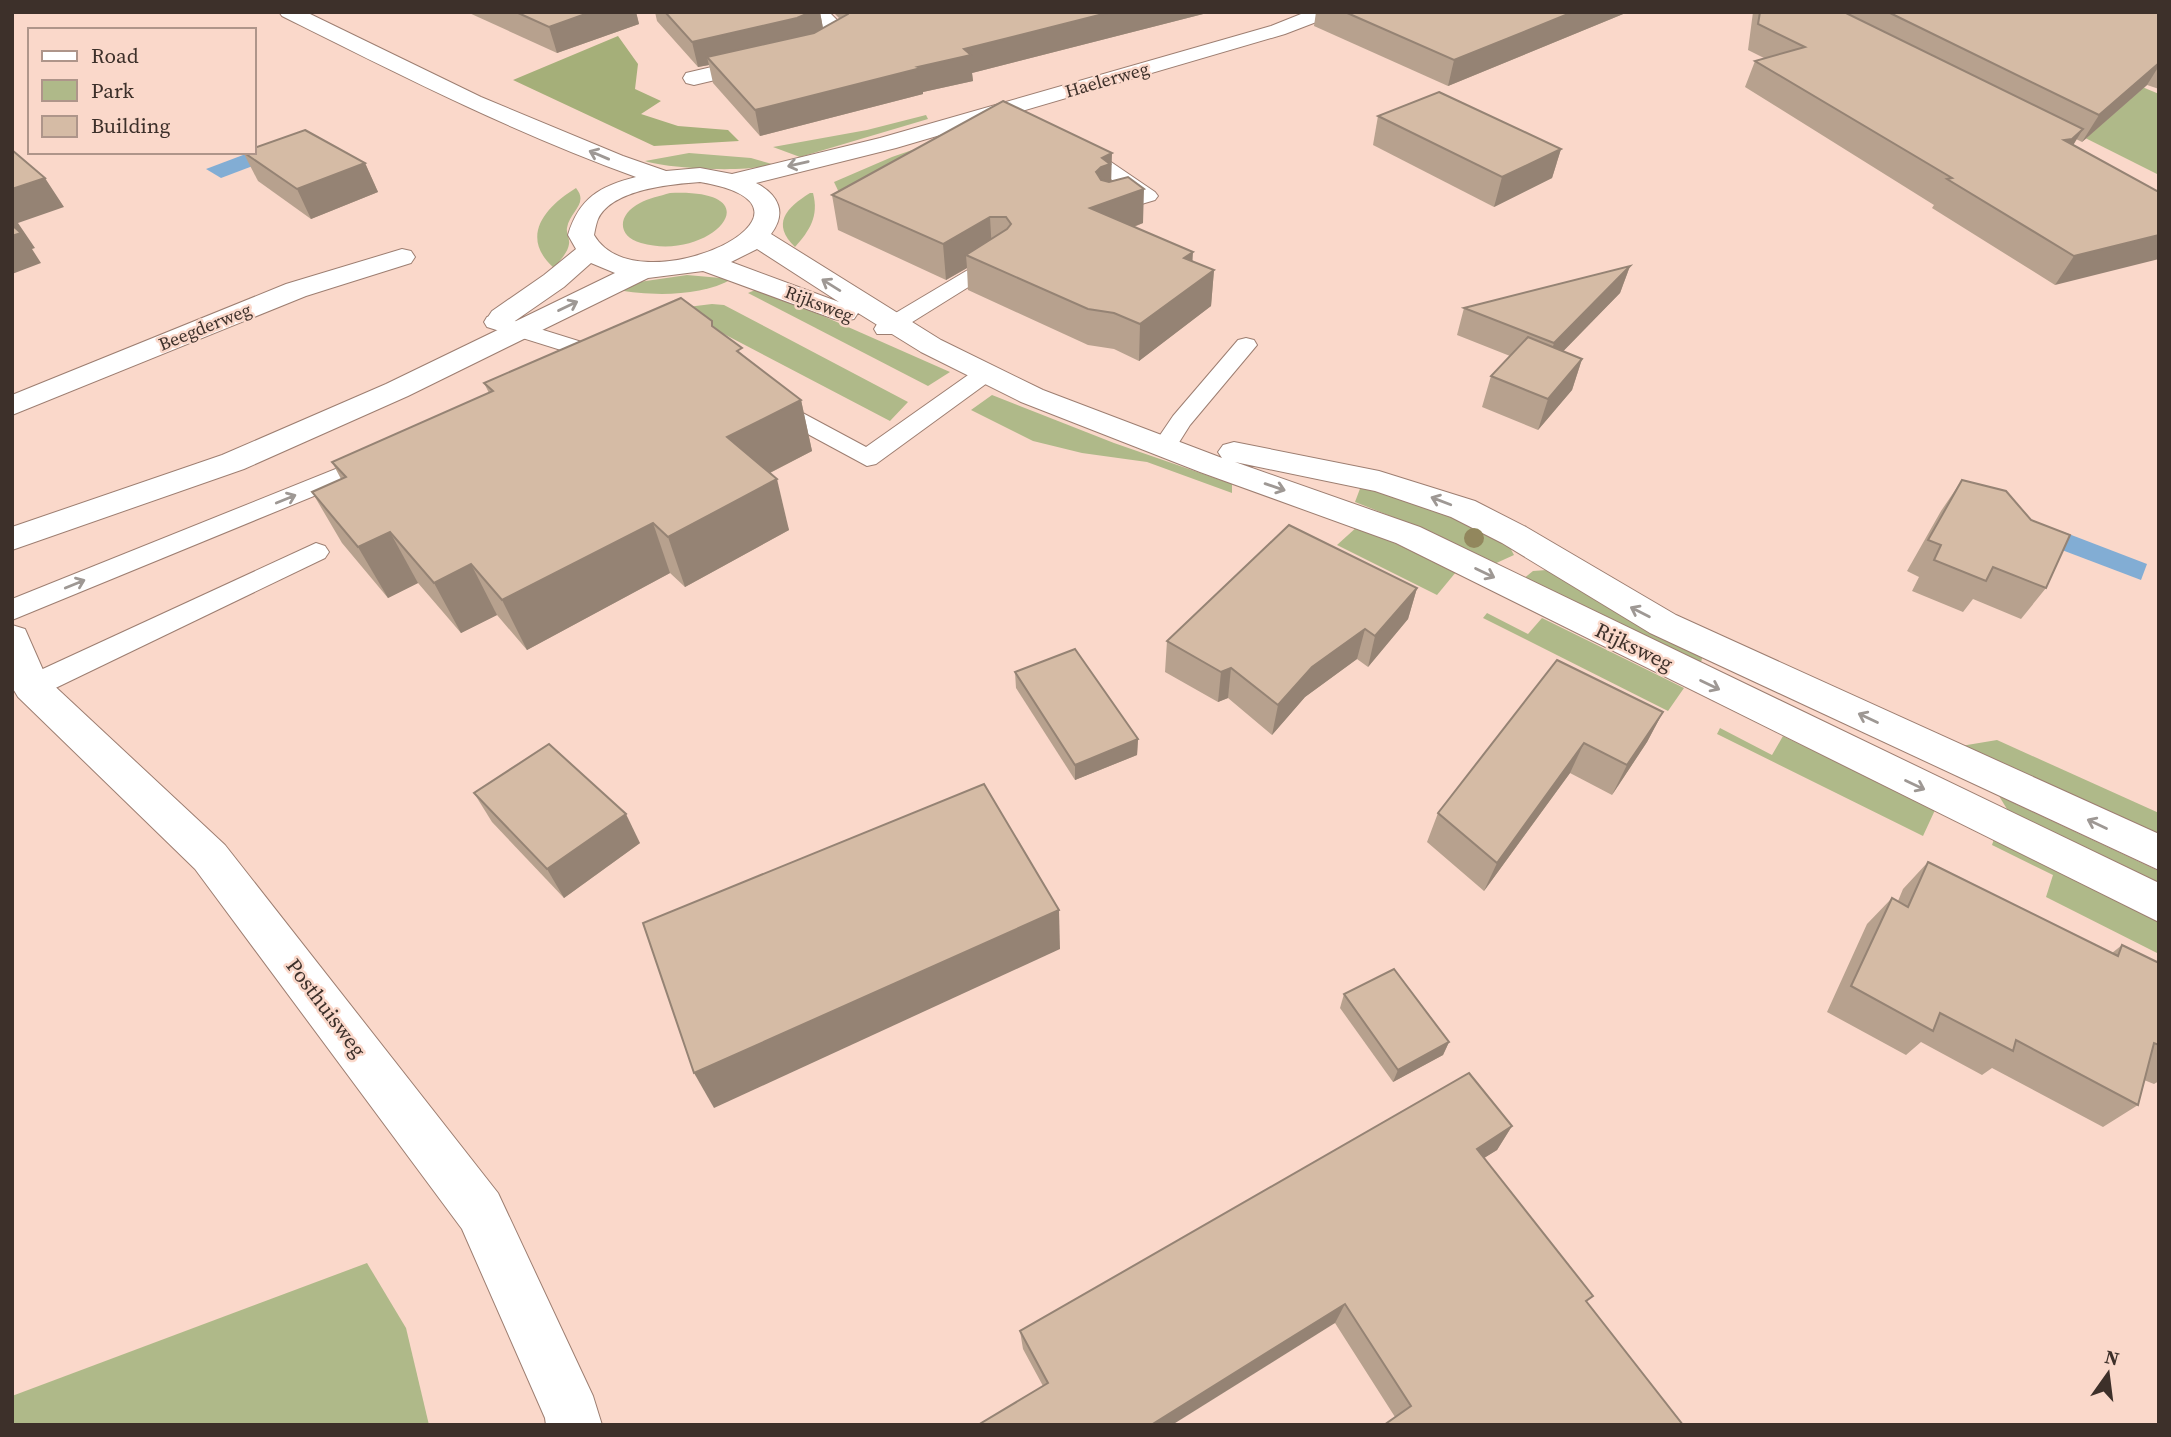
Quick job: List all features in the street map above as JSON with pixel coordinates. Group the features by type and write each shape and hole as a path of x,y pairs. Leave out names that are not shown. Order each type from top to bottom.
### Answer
{"main road":[{"path":"289,12 493,111 617,163 663,178"},
{"path":"694,78 809,51 839,38 838,32 817,12"},
{"name":"Haelerweg","path":"735,181 1024,112 1278,30 1325,12"},
{"path":"493,111 570,169"},
{"name":"Haelerweg","path":"786,197 888,143"},
{"path":"700,175 735,181 756,192 786,197 757,236 736,251 706,262 676,268 645,269 612,263 590,250 581,235 596,192 626,188 663,178 700,175"},
{"name":"Rijksweg","path":"757,236 889,326"},
{"path":"507,326 590,250"},
{"name":"Beegderweg","path":"12,407 296,290 402,257"},
{"name":"Rijksweg","path":"706,262 889,326 1032,396 1096,421 1167,443 1408,536 2159,904"},
{"path":"12,539 233,462 397,390 507,326 645,269"},
{"name":"Rijksweg","path":"1167,443 1359,477 1408,489 1464,510 1514,536 1662,624 2159,853"},
{"name":"Posthuisweg","path":"12,638 31,687 211,857 480,1211 573,1416 574,1425"}],"lane":[{"path":"1068,141 1148,196 1108,208"},
{"path":"889,326 1000,259"},
{"path":"507,326 610,358 572,374"},
{"path":"1167,443 1181,421 1246,345"},
{"path":"758,388 769,396 775,407 867,458 986,373"},
{"path":"12,610 400,450"},
{"path":"31,687 316,552"}],"green space":[{"path":"618,36 638,64 635,89 661,101 641,114 678,126 728,130 739,141 654,146 513,80"},
{"path":"2066,55 2159,94 2159,175 1970,80"},
{"path":"926,115 928,119 800,157 773,147 867,130"},
{"path":"944,139 844,203 834,182 892,157"},
{"path":"689,153 751,158 772,164 761,167 709,169 645,161"},
{"path":"576,188 580,203 567,228 568,247 554,268 538,245 537,234 546,213"},
{"path":"670,193 703,195 721,202 727,212 722,224 709,235 690,243 667,246 641,243 627,235 623,224 627,213 640,203"},
{"path":"813,193 815,201 814,216 809,229 795,247 784,231 784,217"},
{"path":"687,275 732,279 706,289 676,294 617,290 639,282"},
{"path":"760,288 950,372 928,386 748,293"},
{"path":"724,305 908,402 890,421 722,333 669,323 663,310"},
{"path":"992,395 1114,443 1232,484 1232,493 1147,462 1082,453 1033,441 971,410"},
{"path":"1361,486 1469,523 1507,542 1514,555 1492,565 1413,525 1355,502"},
{"path":"1358,526 1456,572 1437,595 1337,545"},
{"path":"1547,570 1624,615 1703,654 1700,667 1523,579 1533,571"},
{"path":"1487,613 1528,634 1542,618 1684,688 1668,711 1483,618"},
{"path":"1720,728 1772,755 1783,736 1935,810 1923,836 1717,734"},
{"path":"1997,740 2159,813 2159,839 1961,746"},
{"path":"1999,796 2159,871 2159,888 2010,814"},
{"path":"1994,839 2159,920 2159,954 2046,897 2053,875 1992,845"},
{"path":"367,1263 406,1328 429,1425 12,1425 12,1396"}],"water":[{"path":"246,154 279,156 221,178 206,169"},
{"path":"2061,531 2147,564 2141,580 2054,547"}],"building":[{"path":"516,12 591,12 549,27"},
{"path":"665,12 811,12 797,18 692,42"},
{"path":"848,12 1111,12 964,49 971,55 755,110 707,57 814,33"},
{"path":"1345,12 1573,12 1454,60"},
{"path":"1760,12 1844,12 2083,129 2072,139 2064,140 2159,192 2159,235 2074,256 1947,179 1952,178 1755,61 1805,47 1758,24"},
{"path":"1888,12 2158,12 2159,63 2099,115"},
{"path":"1439,92 1561,149 1502,177 1378,116"},
{"path":"1003,101 1112,153 1102,158 1110,164 1096,172 1101,180 1109,182 1128,177 1144,189 1090,208 1193,252 1184,258 1214,270 1140,324 1114,313 1088,309 966,255 1007,229 1011,224 1006,217 990,217 943,244 832,195"},
{"path":"305,130 365,163 297,189 246,154 256,154 256,147"},
{"path":"12,150 45,178 12,189"},
{"path":"12,225 21,233 12,236"},
{"path":"1630,266 1554,343 1464,308"},
{"path":"681,298 742,348 737,351 801,400 727,437 777,479 668,537 653,523 502,600 471,564 434,583 390,532 358,547 312,492 346,477 332,462 493,391 484,383"},
{"path":"1528,337 1582,359 1548,399 1491,376"},
{"path":"1962,480 2006,491 2031,520 2070,535 2046,588 1993,567 1986,581 1934,560 1941,545 1928,540"},
{"path":"1289,525 1417,588 1375,636 1365,629 1312,667 1278,705 1231,668 1221,672 1167,641"},
{"path":"1075,649 1138,739 1075,765 1015,672"},
{"path":"1557,660 1663,712 1627,765 1584,743 1497,863 1438,813"},
{"path":"549,744 626,814 547,869 474,793"},
{"path":"984,784 1059,910 694,1073 643,923"},
{"path":"1928,862 2118,956 2122,945 2159,963 2159,1045 2154,1043 2138,1105 2016,1040 2013,1051 1940,1013 1933,1031 1851,986 1892,898 1908,907"},
{"path":"1394,969 1449,1042 1398,1070 1344,994"},
{"path":"1469,1073 1512,1126 1477,1149 1593,1296 1586,1301 1683,1425 1384,1425 1411,1406 1345,1304 1151,1425 978,1425 1048,1383 1020,1331"}]}
